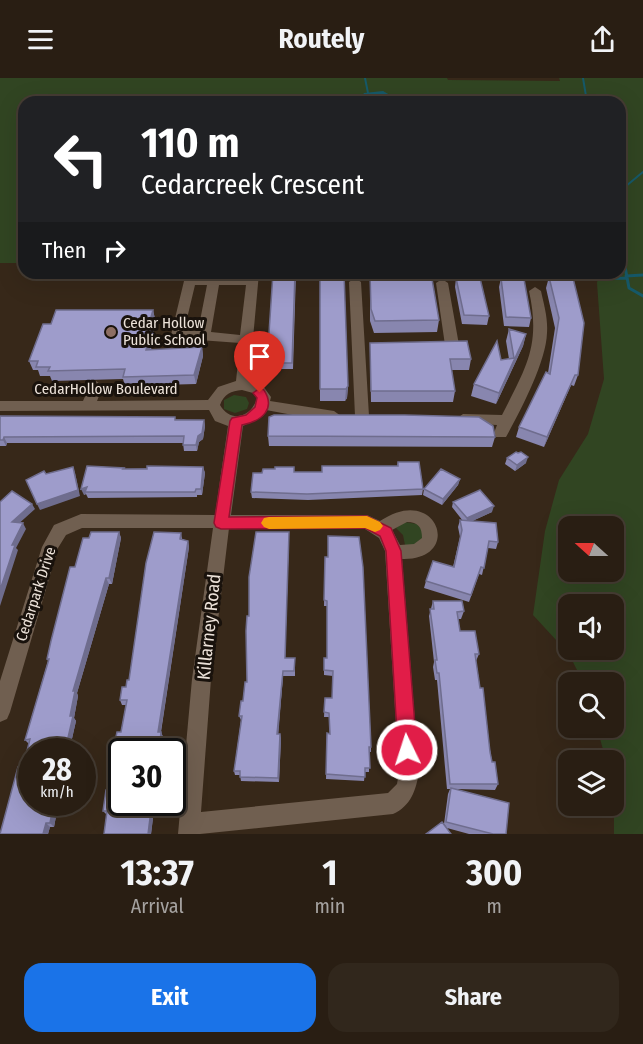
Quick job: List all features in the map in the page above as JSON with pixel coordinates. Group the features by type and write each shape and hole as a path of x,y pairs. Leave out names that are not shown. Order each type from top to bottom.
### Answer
{"street":[{"path":"234,279 190,281 177,335 204,335 246,340"},
{"path":"242,385 253,279"},
{"path":"204,335 214,281"},
{"path":"263,405 290,407 317,416 368,416 364,344 355,282"},
{"path":"442,283 452,345"},
{"path":"451,418 504,426 533,368 537,353 541,321 535,291"},
{"path":"242,385 260,393 263,405 257,414 236,421 219,416 213,405 220,392 242,385"},
{"path":"88,406 96,386"},
{"name":"CedarHollow Boulevard","path":"0,406 213,405"},
{"name":"Killarney Road","path":"190,829 221,523 236,421"},
{"path":"190,829 393,803 406,789 409,772 393,551 389,537 381,529 395,518 406,515 418,516 430,528 430,540 420,550 406,553 393,551"},
{"name":"Cedarpark Drive","path":"0,712 50,547 60,530 81,521 367,522 381,529"}],"green space":[{"path":"0,78 447,78 448,80 560,81 559,78 643,78 643,834 614,834 614,816 624,816 624,750 603,750 600,738 624,738 624,672 578,672 572,660 624,660 624,594 558,594 558,642 533,615 545,531 559,480 588,434 604,379 598,279 626,279 626,96 18,96 18,263 0,263"},
{"path":"234,395 246,397 249,403 247,409 235,413 224,409 224,400"},
{"path":"404,522 417,524 424,532 422,539 414,545 405,545 403,535 396,528"}],"water":[{"path":"383,91 392,96 362,96 364,93"}],"building":[{"path":"273,279 295,279 292,363 267,363"},
{"path":"320,279 344,279 348,386 346,389 320,389"},
{"path":"370,279 432,279 439,320 375,321 371,309"},
{"path":"456,279 480,279 489,316 464,315"},
{"path":"501,279 524,279 531,318 506,317"},
{"path":"549,279 573,279 584,323 578,375 575,375 547,437 519,427 546,372 550,374 559,318"},
{"path":"56,310 153,310 146,350 202,347 194,375 123,377 125,369 48,371 50,367 36,367 38,361 29,361 43,324 51,324"},
{"path":"509,329 526,334 499,393 474,384 497,341 501,360 514,358"},
{"path":"467,341 471,359 450,359 455,391 371,391 370,343"},
{"path":"274,415 479,417 493,426 495,437 268,436 269,417"},
{"path":"0,416 175,417 175,420 204,420 202,433 198,436 196,445 183,445 184,436 4,437 0,440"},
{"path":"516,452 521,452 528,457 517,465 507,458"},
{"path":"398,462 419,462 423,489 307,494 251,492 253,473 262,473 263,469 294,467 294,472 322,472 322,466 398,466"},
{"path":"87,466 123,469 147,469 147,466 203,467 201,489 196,489 195,492 85,492 87,487 81,489"},
{"path":"73,467 78,490 37,504 26,480 44,471 46,474"},
{"path":"441,469 460,479 443,499 424,489"},
{"path":"480,490 494,506 467,518 453,502"},
{"path":"12,491 32,504 12,522 23,523 12,545 15,545 0,590 0,502"},
{"path":"460,520 496,523 498,542 489,541 484,568 481,567 471,595 426,581 433,561 454,567 462,530"},
{"path":"91,532 119,532 109,578 106,578 73,691 75,691 70,716 73,716 68,738 26,738 49,659 47,659 51,641 70,567 75,567 83,538 89,538"},
{"path":"154,532 181,533 180,539 188,541 158,732 161,732 160,738 116,738 117,732 121,732 127,700 120,700 122,687 126,687 127,680 129,680 146,563"},
{"path":"256,532 289,532 285,658 295,658 294,671 283,671 277,734 280,734 278,778 240,777 240,771 234,771 242,716 239,716 241,701 243,701 245,682 247,682 246,631 247,616 249,616 249,577"},
{"path":"328,536 359,537 363,567 371,747 369,747 370,768 365,768 365,777 326,774 327,733 330,734 329,713 324,712 325,698 332,698 333,671 324,670 324,658 327,658 327,601 324,600"},
{"path":"433,601 462,601 464,611 457,612 460,631 475,631 479,654 475,654 480,688 483,688 490,752 492,762 495,762 498,784 450,784 430,609 434,609"},
{"path":"18,767 18,816 51,816 50,823 46,823 43,834 0,834"},
{"path":"108,787 108,816 150,816 148,834 104,834 107,811 103,811"},
{"path":"451,788 509,803 506,834 493,834 446,822"},
{"path":"442,822 451,834 426,834"}],"waterway":[{"path":"365,78 368,93"},
{"path":"583,78 586,96"},
{"path":"626,186 643,172"},
{"path":"626,272 627,276"},
{"path":"627,276 643,275"},
{"path":"627,276 629,288 643,296"}],"slow traffic":[{"path":"269,523 367,522 375,526"}],"place":[{"name":"Cedar Hollow Public School","path":"111,332"}],"route":[{"path":"260,393 263,398 262,409 250,419 236,421 221,523 367,522 386,532 392,543 393,551 407,750"}]}
